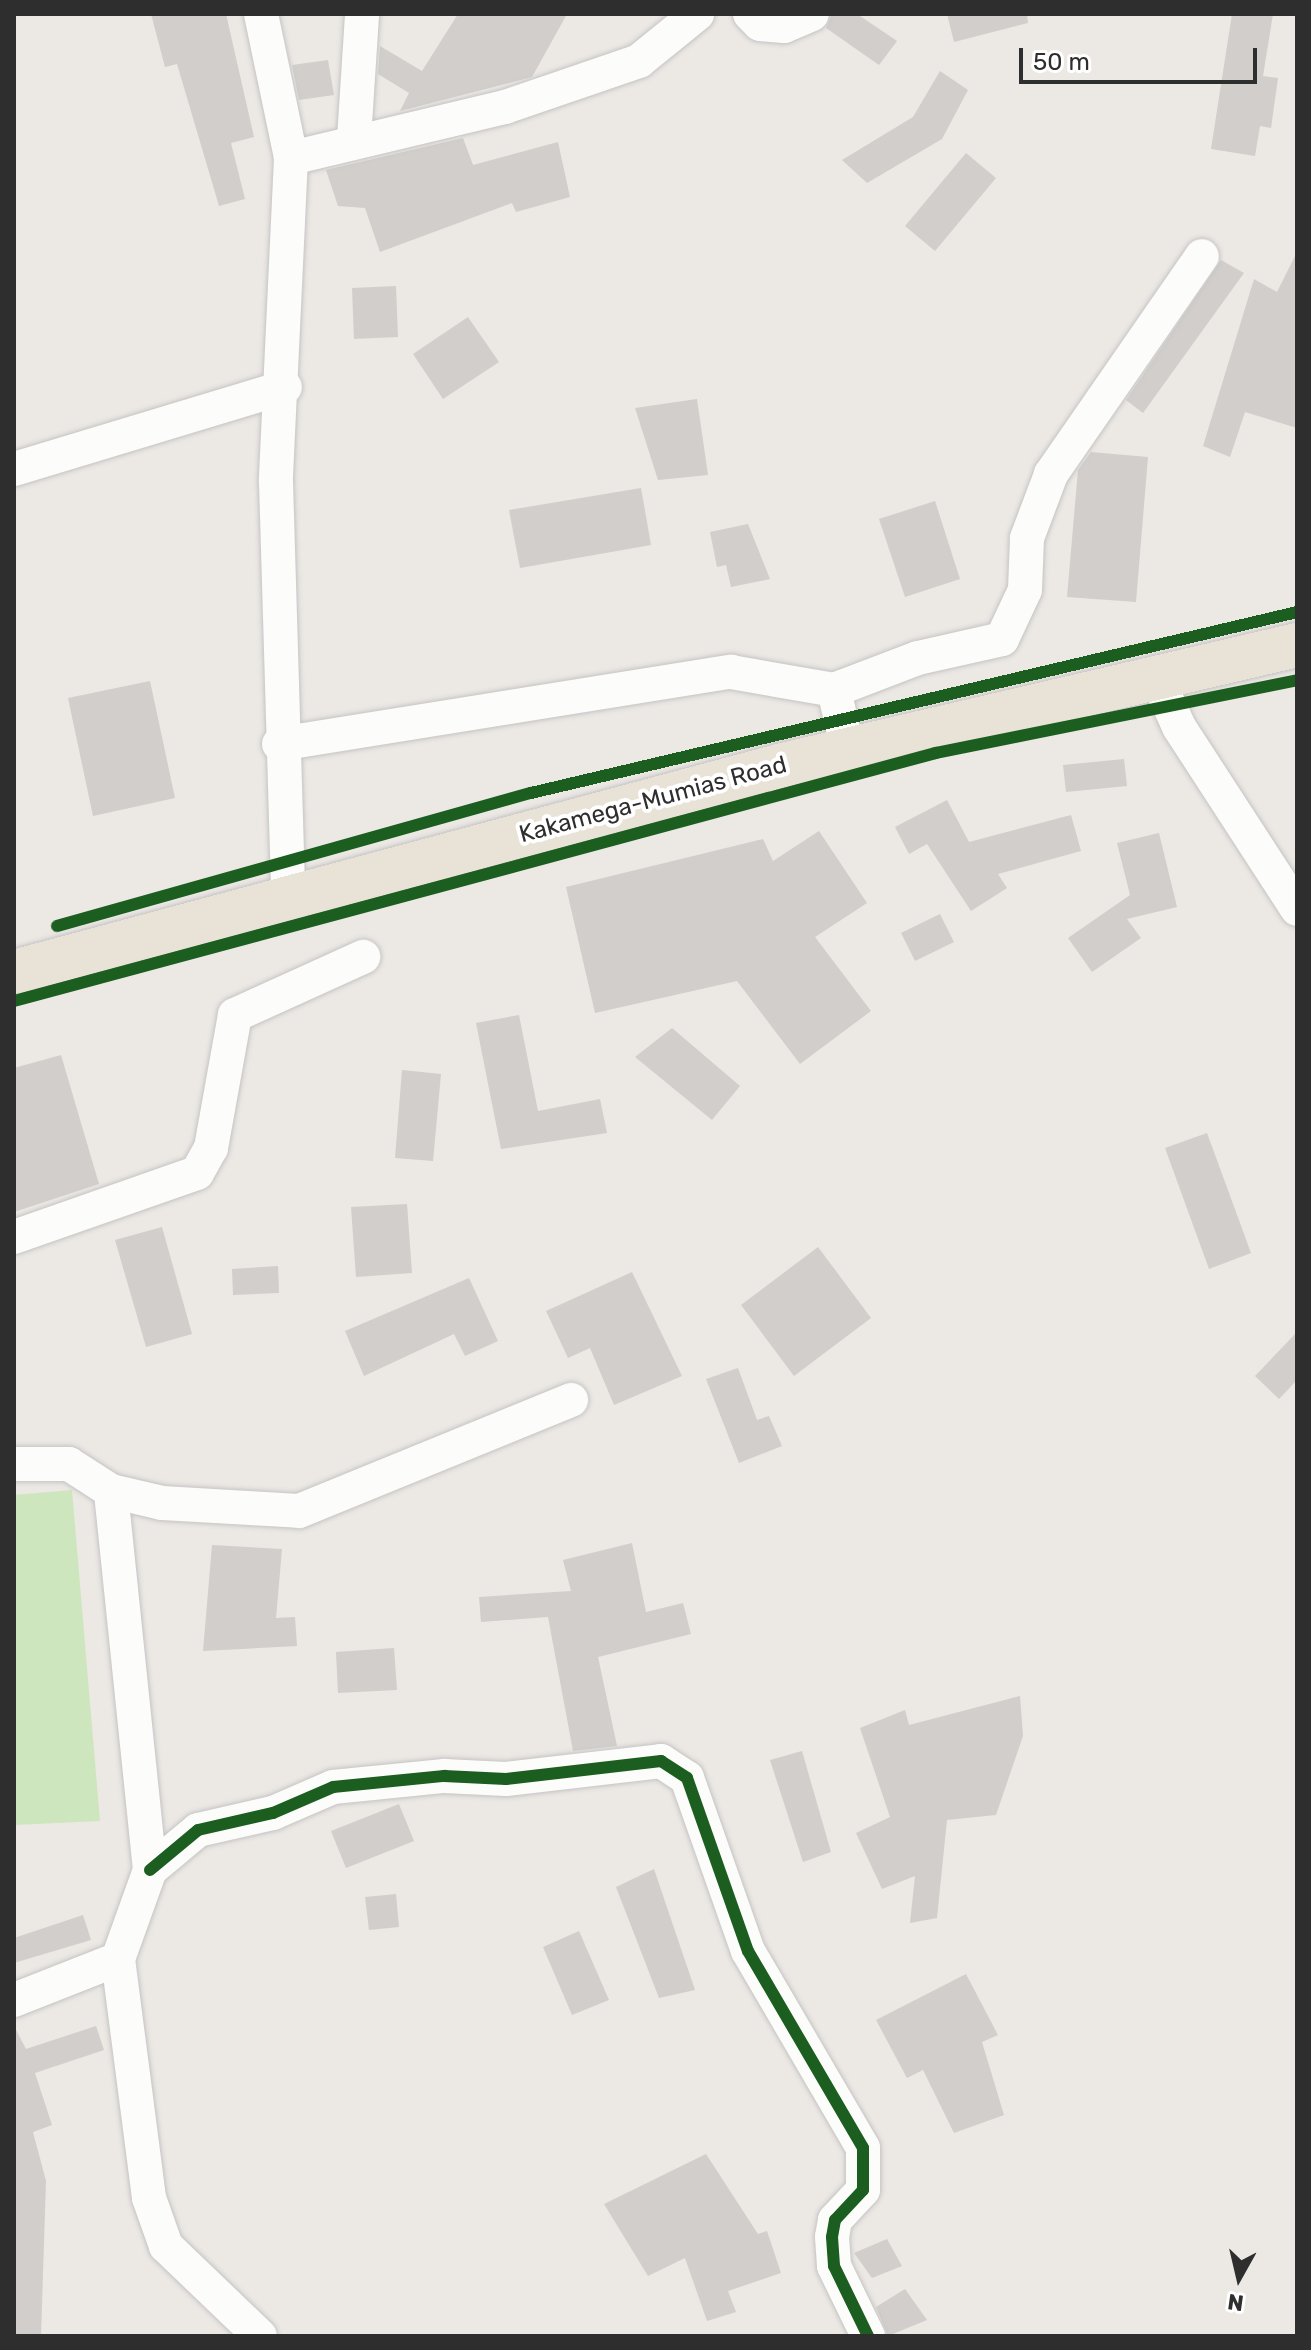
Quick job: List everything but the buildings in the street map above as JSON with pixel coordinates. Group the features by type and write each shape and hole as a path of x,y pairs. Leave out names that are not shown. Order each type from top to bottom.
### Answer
{"highway":[{"name":"Kakamega-Mumias Road","path":"14,972 288,894 848,750 1297,645"}],"street":[{"path":"261,14 291,158 285,387 276,482 279,744 288,894"},
{"path":"354,139 362,14"},
{"path":"291,158 354,139 505,107 639,61 697,14"},
{"path":"750,14 760,24 784,26 812,14"},
{"path":"279,744 731,672 834,690 918,658 1002,639 1025,590 1027,538 1051,474 1202,256"},
{"path":"14,469 285,387"},
{"path":"1156,676 1186,739 1297,909"},
{"path":"834,690 848,750"},
{"path":"14,1237 197,1173 211,1148 235,1015 363,957"},
{"path":"14,1464 69,1464 111,1491 162,1503 299,1511 571,1400"},
{"path":"111,1491 150,1870 118,1959 149,2198 166,2246 260,2336"},
{"path":"150,1870 198,1830 273,1813 333,1787 444,1776 506,1779 661,1761 687,1778 748,1951 863,2148 863,2190 835,2220 832,2237 834,2266 868,2336"},
{"path":"14,2000 118,1959"}],"green space":[{"path":"72,1490 100,1821 14,1825 14,1495"}],"cycle path":[{"path":"57,926 531,793 1297,612"},
{"path":"14,1001 936,753 1297,680"},
{"path":"150,1870 198,1830 273,1813 333,1787 444,1776 506,1779 661,1761 687,1778 748,1951 863,2148 863,2190 835,2220 832,2237 834,2266 868,2336"}]}
